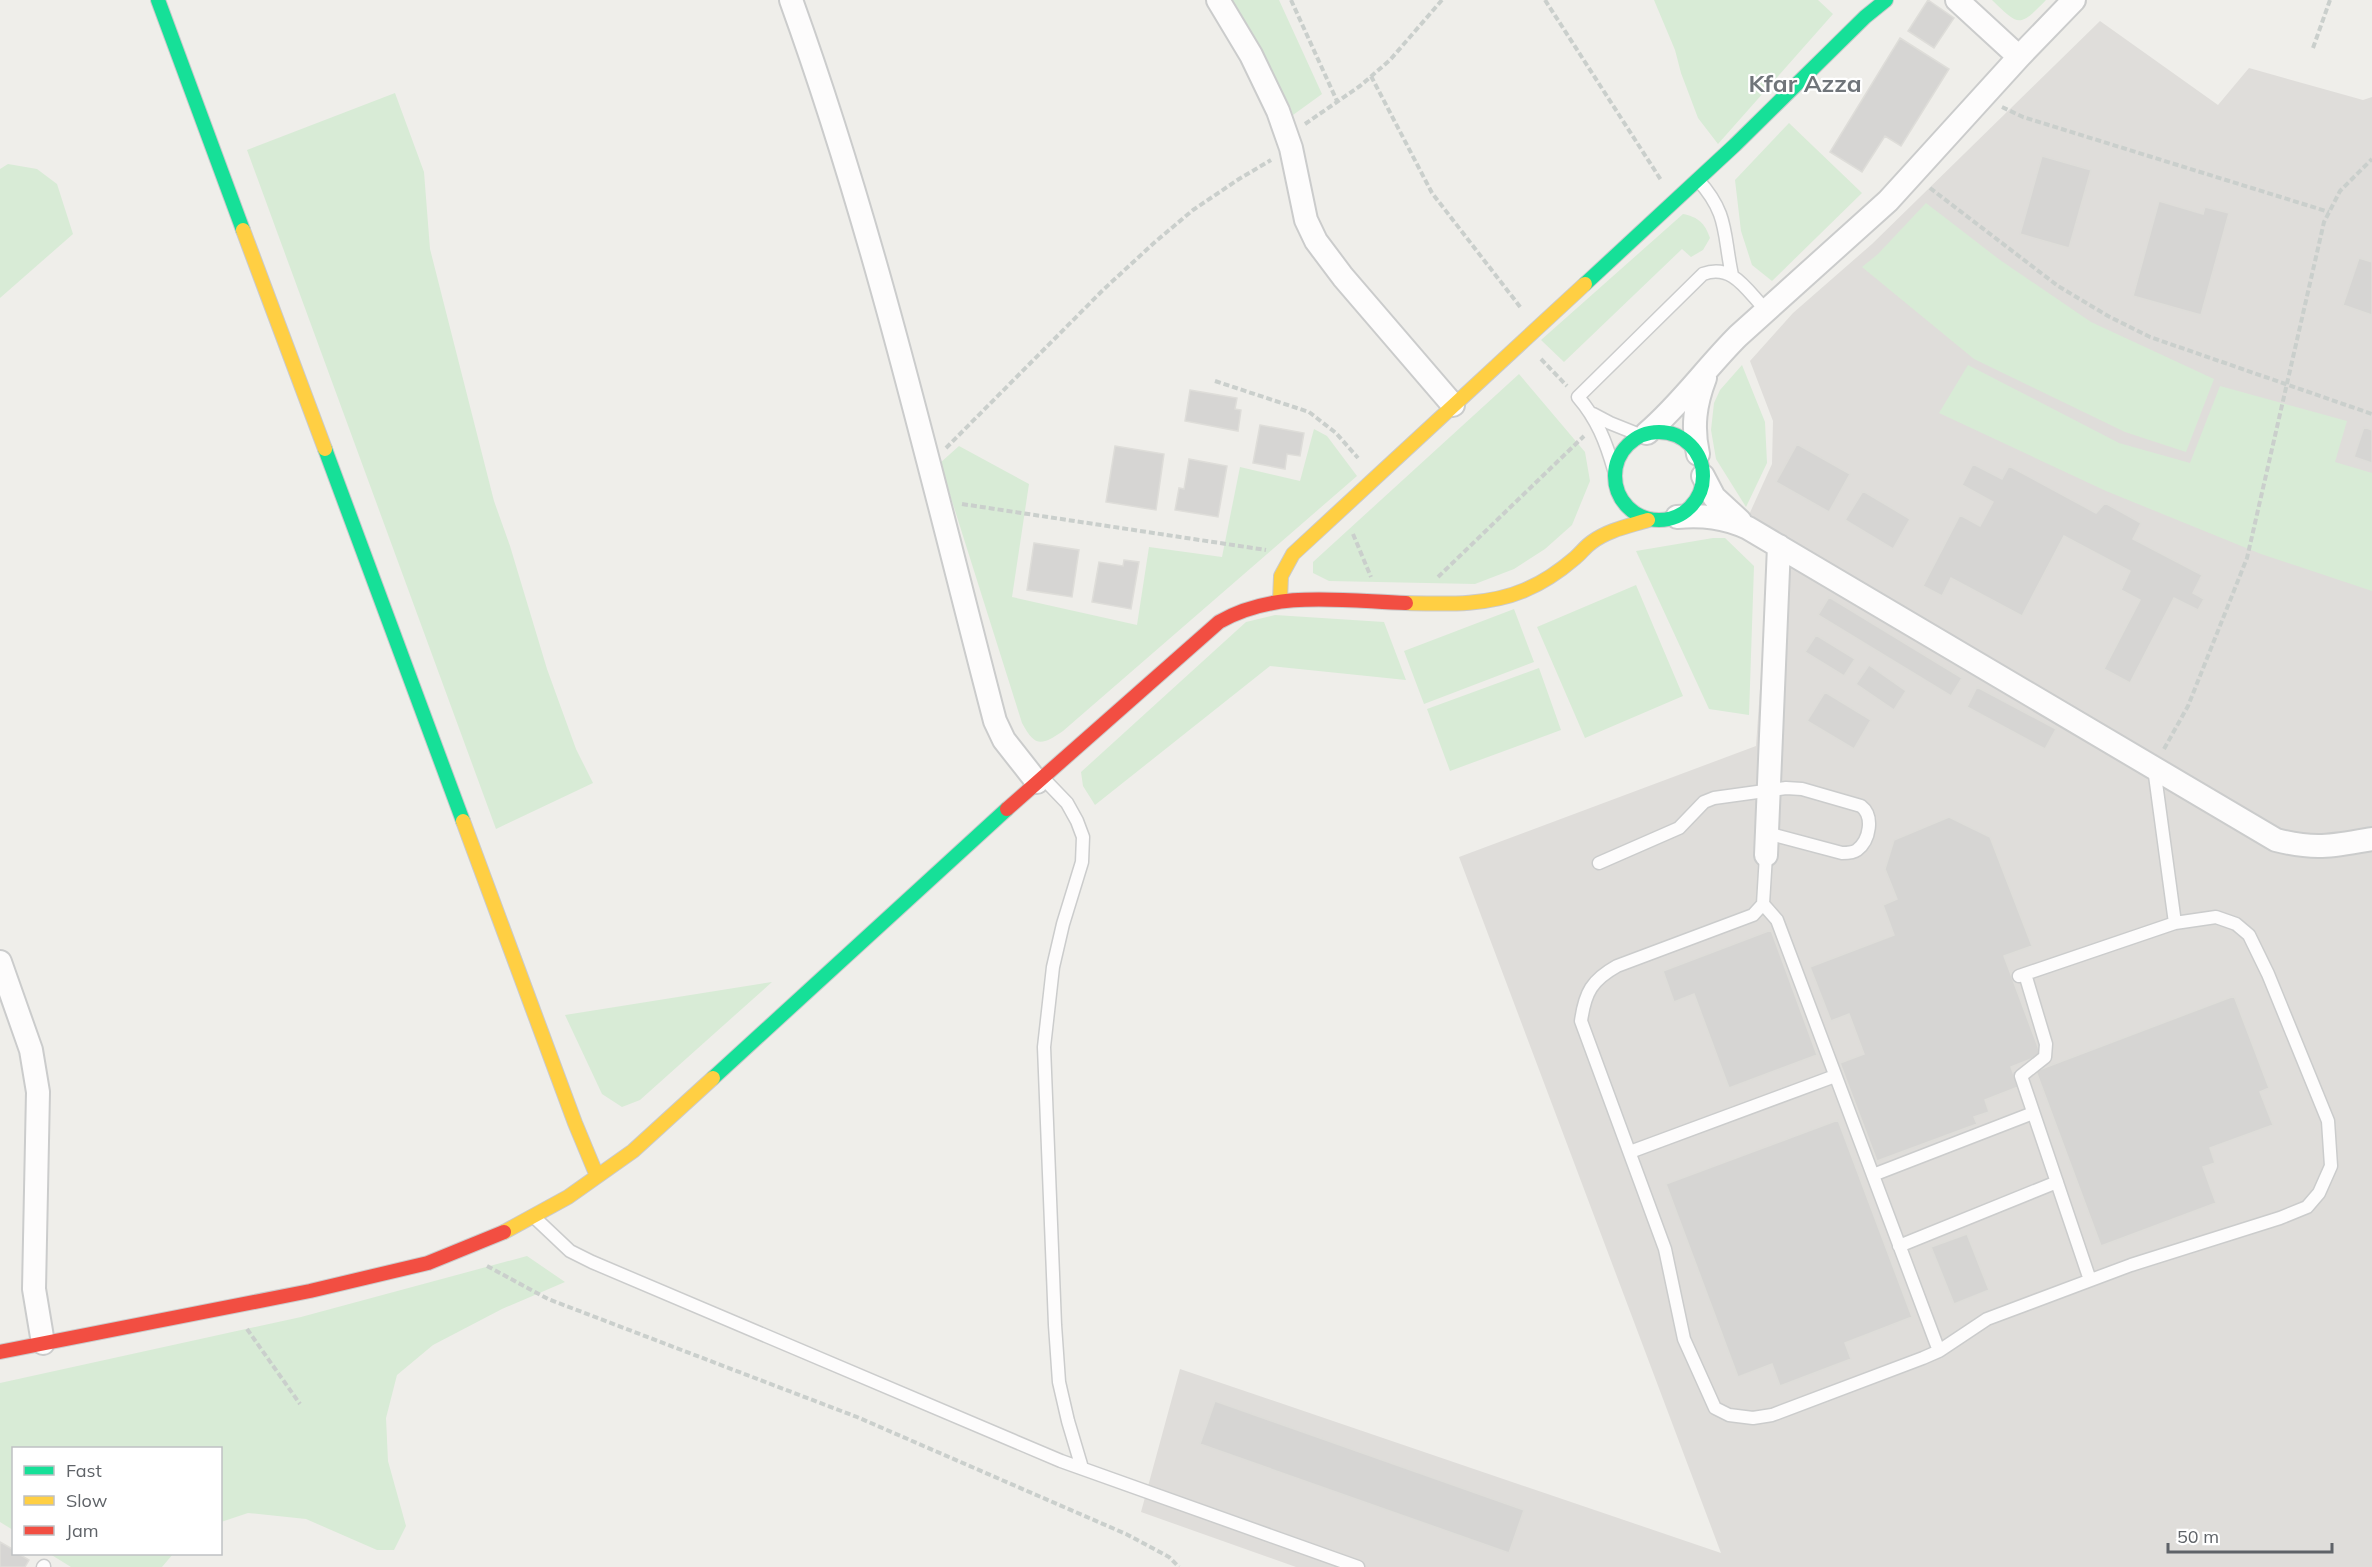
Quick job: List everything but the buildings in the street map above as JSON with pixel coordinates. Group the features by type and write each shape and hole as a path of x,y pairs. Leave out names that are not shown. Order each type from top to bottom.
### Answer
{"street":[{"path":"158,0 575,1123 597,1176"},
{"path":"791,0 851,181 874,259 995,721 1009,747 1040,779"},
{"path":"1218,0 1251,55 1278,111 1289,142 1306,220 1325,255 1453,405"},
{"path":"1280,600 1280,576 1284,565 1293,554 1698,179 1884,0"},
{"path":"1957,0 2019,57"},
{"path":"1592,542 1607,512 1614,473 1623,449 1681,401 1710,365 1766,310 1855,232 2074,0"},
{"path":"1677,517 1688,510 1702,489 1701,465 1694,436 1694,419 1697,401 1710,365"},
{"path":"1643,434 1662,431 1676,435 1688,443 1701,465 1714,497 1748,528"},
{"path":"1614,473 1617,491 1624,504 1635,514 1648,520"},
{"path":"0,1352 359,1281 428,1263 507,1231 568,1197 657,1130 1040,779 1220,622 1238,610 1254,604 1280,600 1419,604 1498,600 1526,590 1550,576 1592,542 1626,526 1648,520 1663,521 1677,517 1718,517 1748,528 2276,840 2303,847 2329,847 2372,839"},
{"path":"1767,844 1779,546"},
{"path":"0,962 31,1050 38,1092 34,1289 43,1343"}],"lane":[{"path":"1698,179 1710,192 1720,211 1727,233 1732,275"},
{"path":"1614,473 1594,418 1578,397 1703,274 1724,271 1732,275 1766,310"},
{"path":"1594,418 1643,434"},
{"path":"2154,768 2175,923"},
{"path":"1040,779 1067,803 1083,837 1082,862 1063,924 1053,967 1044,1047 1059,1382 1082,1468"},
{"path":"1599,863 1679,828 1704,802 1769,789 1802,789 1861,806 1870,818 1866,836 1858,849 1851,852 1842,853 1767,844 1763,904 1753,915 1617,966 1600,976 1583,1005 1581,1021 1665,1249 1684,1339 1715,1408 1729,1415 1753,1418 1772,1415 1939,1351 1987,1318 2131,1265 2280,1218 2307,1207 2319,1193 2331,1166 2328,1121 2268,974 2249,935 2236,924 2216,917 2175,923 2022,975 2046,1044 2045,1057 2021,1076 2090,1280"},
{"path":"1763,904 1777,920 1939,1351"},
{"path":"1630,1152 1836,1076"},
{"path":"1873,1175 2034,1113"},
{"path":"1899,1246 2057,1182"},
{"path":"533,1216 570,1251 591,1262 999,1436 1358,1567"}],"path":[{"path":"1291,0 1337,101"},
{"path":"928,466 1104,289 1155,242 1202,204 1289,142 1390,60 1442,0"},
{"path":"1545,0 1674,201"},
{"path":"2313,48 2330,0"},
{"path":"1371,76 1432,194 1536,328"},
{"path":"1983,97 2022,117 2329,212"},
{"path":"2154,768 2188,706 2247,558 2324,222 2340,191 2372,159"},
{"path":"1912,174 2058,286 2108,316 2150,337 2372,414"},
{"path":"1523,340 1578,397"},
{"path":"1215,381 1309,412 1336,433 1375,477"},
{"path":"1419,604 1437,577 1594,418"},
{"path":"938,500 1293,554"},
{"path":"1342,508 1382,602"},
{"path":"460,1251 548,1299 857,1416 1126,1534 1169,1557 1179,1567"},
{"path":"231,1307 300,1404"}],"shaded area":[{"path":"2100,21 2218,105 2249,68 2363,100 2372,97 2372,1567 1296,1567 1141,1512 1180,1369 1721,1553 1459,857 1756,746 1771,533 1748,517 1772,464 1773,421 1750,361 1793,313 1872,244"}],"green space":[{"path":"1229,0 1279,0 1322,94 1293,115 1289,104"},
{"path":"1654,0 1818,0 1833,14 1718,144 1698,118 1675,50"},
{"path":"1992,0 2046,0 2030,15 2019,20 2008,15"},
{"path":"395,93 424,172 430,249 494,501 547,669 576,749 593,783 496,829 247,150"},
{"path":"1789,123 1862,193 1772,281 1752,265 1741,231 1735,180"},
{"path":"8,164 37,169 57,184 73,234 0,298 0,169"},
{"path":"1926,203 2000,260 2091,322 2214,379 2186,452 2125,432 1974,359 1862,267 1878,254"},
{"path":"1683,214 1697,219 1706,228 1710,238 1703,250 1691,257 1682,249 1564,362 1541,340"},
{"path":"1742,365 1765,422 1767,463 1746,507 1716,459 1711,430 1714,403 1720,390"},
{"path":"1968,365 2119,443 2190,463 2220,386 2347,421 2335,462 2372,473 2372,591 2261,554 2106,491 1939,413"},
{"path":"1519,374 1585,452 1590,481 1572,525 1545,549 1514,569 1475,584 1329,581 1313,573 1313,562"},
{"path":"1314,429 1327,436 1357,476 1063,731 1044,741 1035,740 1022,723 940,463 959,446 1029,484 1012,597 1137,625 1149,547 1222,557 1240,467 1300,481"},
{"path":"1725,538 1754,566 1749,715 1709,709 1636,551"},
{"path":"1636,585 1683,696 1585,738 1537,627"},
{"path":"1514,609 1534,662 1424,704 1404,651"},
{"path":"1275,615 1384,622 1406,680 1270,666 1095,805 1083,786 1081,772 1246,622"},
{"path":"1539,668 1561,730 1450,771 1427,709"},
{"path":"772,982 640,1100 622,1107 602,1094 565,1015"},
{"path":"527,1256 565,1282 502,1309 433,1345 397,1375 386,1418 388,1461 406,1526 394,1550 377,1550 306,1519 248,1513 222,1522 222,1447 12,1447 12,1529 0,1522 0,1383 301,1317"},
{"path":"52,1555 172,1555 162,1567 71,1567"}],"traffic: fast":[{"path":"158,0 243,230"},
{"path":"1585,284 1735,145 1865,17 1886,0"},
{"path":"1650,432 1668,432 1684,439 1696,451 1703,467 1703,476 1703,485 1696,501 1684,513 1668,520 1650,520 1634,513 1622,501 1615,485 1615,467 1622,451 1634,439 1650,432"},
{"path":"325,449 463,821"},
{"path":"713,1078 1007,809"}],"traffic: slow":[{"path":"243,230 325,449"},
{"path":"1280,600 1281,576 1293,554 1585,284"},
{"path":"1406,603 1466,603 1511,595 1551,576 1605,534 1648,520"},
{"path":"463,821 575,1123 597,1176"},
{"path":"504,1232 568,1197 633,1151 713,1078"}],"traffic: jam":[{"path":"1007,809 1219,622 1263,605 1287,601 1334,599 1406,603"},
{"path":"0,1352 310,1291 428,1263 504,1232"}],"district":[{"name":"Kfar Azza","path":"1805,83"}]}
